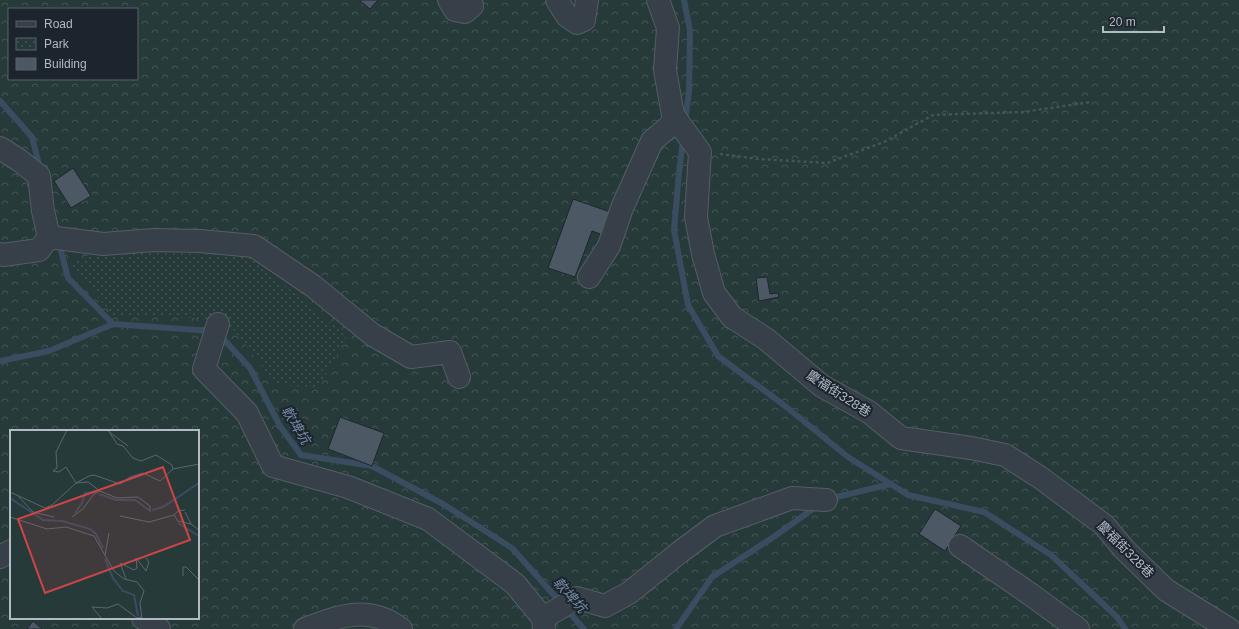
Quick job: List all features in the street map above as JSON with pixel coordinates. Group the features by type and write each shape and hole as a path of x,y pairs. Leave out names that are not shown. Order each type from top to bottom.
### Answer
{"street":[{"path":"449,0 455,10 465,12 472,6 471,0"},
{"path":"557,0 567,16 577,23 584,20 587,0"},
{"path":"658,0 668,28 665,70 673,115 696,146"},
{"path":"589,277 609,246 622,208 652,141 677,120"},
{"name":"慶福街328巷","path":"696,146 696,216 703,254 714,293 732,316 766,339 822,386 869,412 901,438 971,448 1005,456 1042,478 1104,524 1124,549 1166,590 1229,629"},
{"path":"0,148 19,160 39,176 43,211 49,237"},
{"path":"0,254 3,256 39,250 49,237"},
{"path":"49,237 102,244 154,240 200,241 254,246 314,286 373,335 411,356 450,352 459,377"},
{"path":"218,324 204,369 246,413 273,466 348,487 428,519 515,584 543,623 577,598 605,606 629,593 680,552 716,526 792,498 826,500"},
{"path":"960,546 1078,629"},
{"path":"0,557 10,552"},
{"path":"305,629 351,614 372,614 391,621 401,629"},
{"path":"144,619 159,629"}],"path":[{"path":"696,146 758,159 827,163 884,142 933,116 1023,112 1091,102"}],"green space":[{"path":"0,0 1239,0 1239,629 0,629"},
{"path":"95,252 248,255 347,336 319,387 274,385 261,364 232,328 194,318 113,315 70,265"}],"building":[{"path":"359,0 378,0 370,9"},
{"path":"73,168 91,196 71,208 54,181"},
{"path":"573,199 613,213 606,236 592,231 575,277 548,268"},
{"path":"767,277 770,294 778,293 779,297 759,301 756,278"},
{"path":"340,417 384,433 372,466 328,449"},
{"path":"935,509 961,526 945,551 919,534"},
{"path":"33,621 42,629 27,629"}],"waterway":[{"path":"684,0 690,31 689,92 685,122"},
{"path":"0,101 32,137 40,168"},
{"path":"683,139 674,230 688,305 718,356 785,406 848,457 908,495 984,512 1051,555 1117,617 1125,629"},
{"path":"59,243 68,278 113,324"},
{"name":"軟埤坑","path":"0,361 49,351 113,324 212,331"},
{"name":"軟埤坑","path":"219,334 250,368 280,426 301,455 372,466 443,504 512,548 584,629"},
{"name":"軟埤坑","path":"828,499 891,484"},
{"name":"軟埤坑","path":"676,629 712,577 775,536 817,506"}]}
